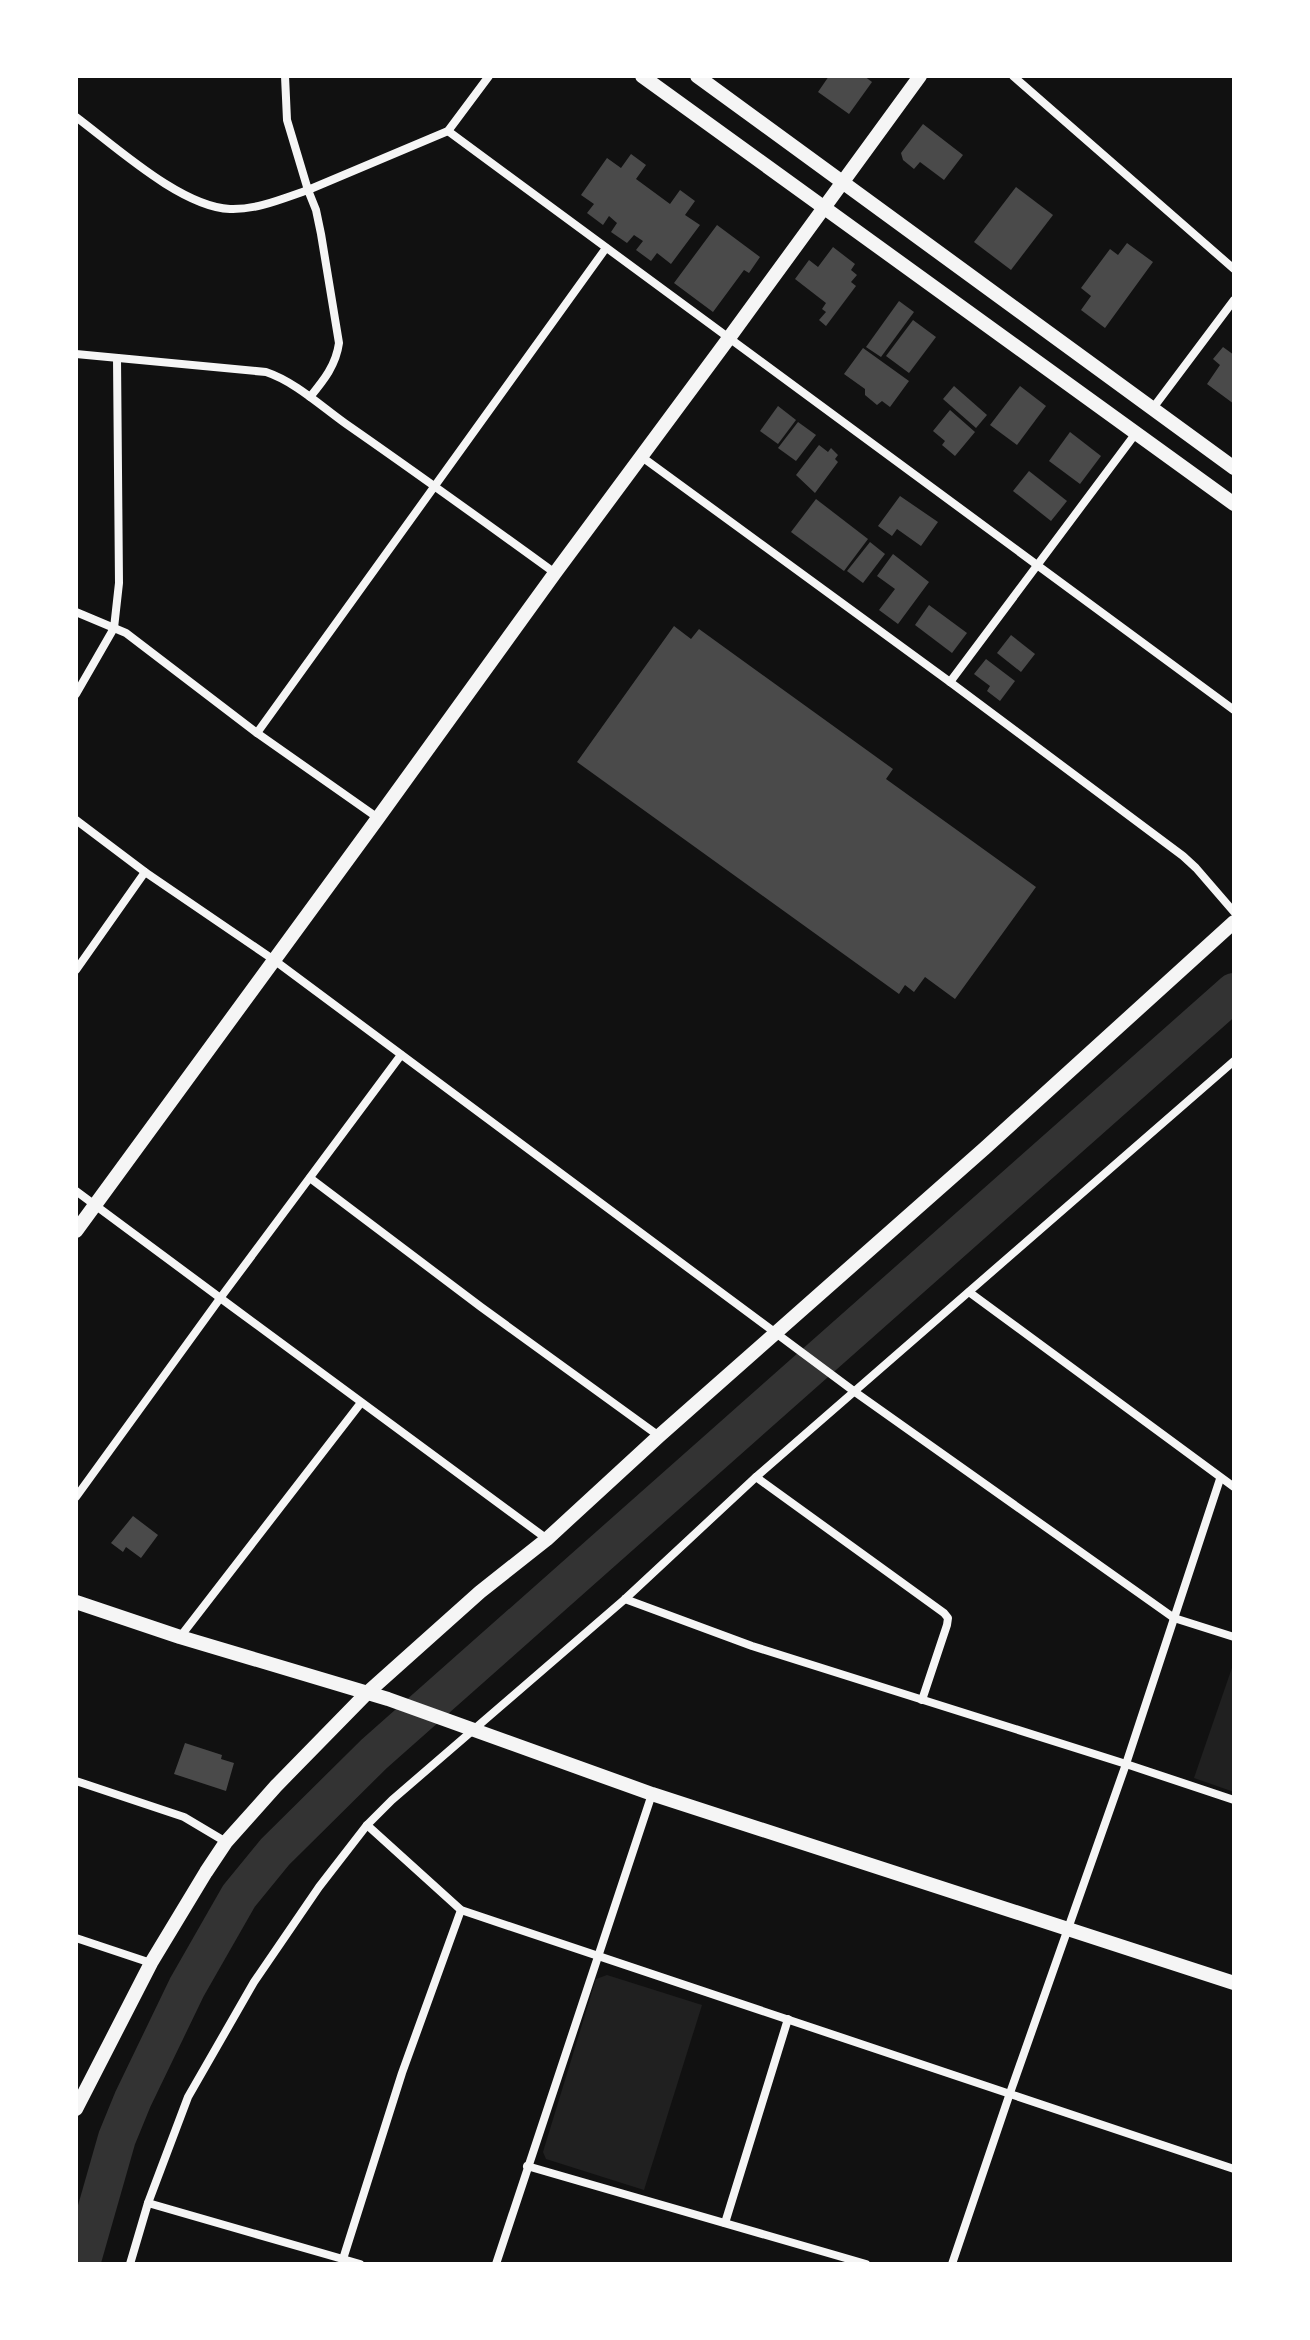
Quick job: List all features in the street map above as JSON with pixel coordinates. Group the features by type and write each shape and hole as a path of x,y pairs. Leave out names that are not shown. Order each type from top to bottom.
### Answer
{"street":[{"path":"285,76 287,120 316,210 339,343 333,367 310,397"},
{"path":"76,117 174,188 207,205 231,209 260,205 308,190 448,131 489,76"},
{"path":"642,76 1234,504"},
{"path":"697,76 1234,468"},
{"path":"76,1231 920,76"},
{"path":"1013,76 1234,269"},
{"path":"448,131 1234,710"},
{"path":"257,733 606,248"},
{"path":"1153,408 1234,300"},
{"path":"76,354 266,372 310,397 555,573"},
{"path":"76,694 114,628 119,583 117,358"},
{"path":"950,682 1136,433"},
{"path":"642,457 1183,856 1234,912"},
{"path":"76,612 126,633 257,733 378,818"},
{"path":"76,820 145,872 274,960 846,1386 1174,1618 1234,1637"},
{"path":"76,970 145,872"},
{"path":"76,2109 151,1963 226,1842 276,1786 367,1693 480,1592 547,1539 659,1436 779,1336 1234,922"},
{"path":"76,1497 401,1055"},
{"path":"130,2264 148,2203 188,2097 254,1982 319,1887 367,1825 467,1728 511,1700 756,1477 1234,1061"},
{"path":"310,1178 659,1436"},
{"path":"76,1191 360,1404 547,1539"},
{"path":"969,1292 1234,1487"},
{"path":"180,1637 360,1404"},
{"path":"756,1477 948,1618 922,1700"},
{"path":"952,2264 1126,1764 1220,1479"},
{"path":"625,1599 752,1646 1234,1800"},
{"path":"76,1602 180,1637 388,1699 652,1794 1234,1983"},
{"path":"76,1781 184,1817 226,1842"},
{"path":"496,2264 652,1794"},
{"path":"367,1825 461,1910 1234,2169"},
{"path":"343,2259 402,2073 461,1910"},
{"path":"76,1938 151,1963"},
{"path":"725,2223 788,2019"},
{"path":"527,2166 866,2264"},
{"path":"148,2203 360,2264"}],"shaded area":[{"path":"1234,1662 1234,1792 1194,1778"},
{"path":"607,1975 702,2005 644,2190 546,2159 543,2152 596,1979"}],"building":[{"path":"829,76 864,76 872,82 849,114 818,92"},
{"path":"923,124 963,155 944,180 920,162 914,169 903,160 901,153"},
{"path":"631,154 646,165 636,179 670,204 680,190 695,201 685,215 700,225 671,264 657,253 651,261 636,250 643,241 634,235 627,243 611,232 617,223 609,216 603,225 587,213 594,204 581,195 607,158 621,168"},
{"path":"1016,187 1053,215 1011,270 974,242"},
{"path":"717,225 760,257 749,273 744,270 713,312 674,283"},
{"path":"1127,243 1153,262 1105,328 1081,310 1091,296 1081,288 1110,249 1118,255"},
{"path":"833,247 855,264 851,270 857,275 851,282 856,286 826,326 819,320 826,312 822,309 826,303 795,279 809,260 818,267"},
{"path":"899,301 914,312 881,357 866,347"},
{"path":"913,320 936,337 909,373 886,356"},
{"path":"1223,347 1234,355 1234,404 1207,384 1220,365 1213,359"},
{"path":"863,348 909,381 890,407 882,401 877,405 865,395 865,389 844,374"},
{"path":"954,386 987,415 976,428 943,399"},
{"path":"1020,386 1046,406 1017,445 990,425"},
{"path":"778,406 796,420 778,444 760,431"},
{"path":"950,410 975,432 955,456 942,445 945,441 933,431"},
{"path":"798,422 816,435 796,461 778,448"},
{"path":"1070,432 1101,456 1080,484 1049,461"},
{"path":"819,445 828,452 831,448 838,455 835,459 838,462 815,493 796,475"},
{"path":"1029,471 1067,501 1051,521 1013,491"},
{"path":"900,496 938,522 921,546 897,529 892,536 878,526"},
{"path":"816,499 868,539 844,571 791,532"},
{"path":"870,542 885,554 863,583 847,571"},
{"path":"893,554 929,582 898,624 879,610 895,589 877,576"},
{"path":"929,605 967,633 952,653 915,625"},
{"path":"674,626 691,639 699,629 893,769 886,779 1036,887 955,999 925,977 914,992 905,985 899,994 577,762"},
{"path":"1011,635 1035,654 1021,672 997,653"},
{"path":"986,659 1015,681 1000,701 987,691 990,686 974,674"},
{"path":"133,1516 158,1535 141,1558 126,1547 123,1552 111,1543"},
{"path":"185,1743 222,1755 221,1759 234,1763 226,1791 174,1774"}],"waterway":[{"path":"81,2264 117,2138 133,2099 187,1987 239,1896 275,1852 374,1754 1234,992"}]}
